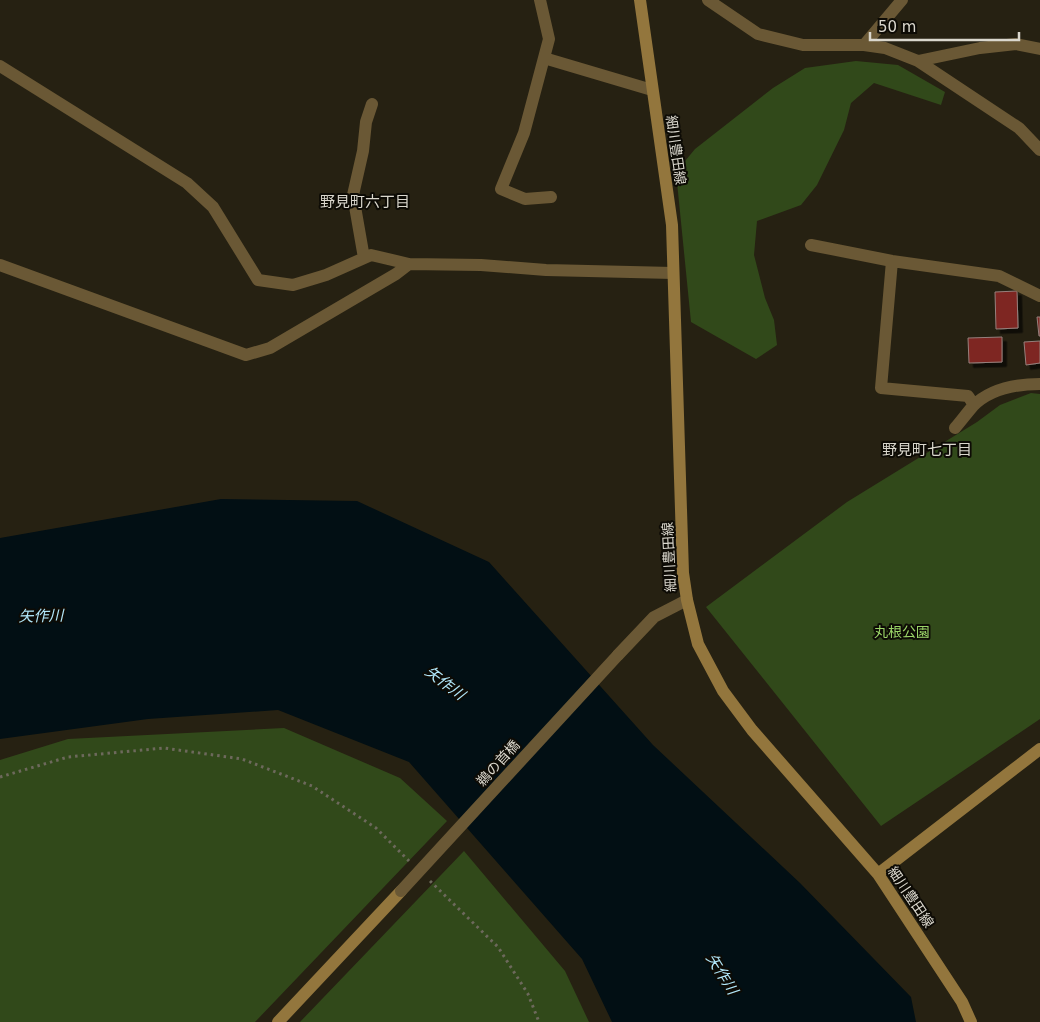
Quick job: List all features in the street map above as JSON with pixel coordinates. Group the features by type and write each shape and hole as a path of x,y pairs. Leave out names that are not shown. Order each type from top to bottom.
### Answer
{"main road":[{"name":"細川豊田線","path":"640,0 672,225 684,573 687,600 698,644 722,691 752,730 878,874 962,1002 972,1022"},
{"path":"878,874 1040,749"},
{"path":"278,1022 402,892"}],"street":[{"path":"540,0 549,39 524,133 501,189 525,199 551,197"},
{"path":"708,0 758,34 804,45 864,45 885,48 918,61 1019,128 1040,150"},
{"path":"864,45 902,0"},
{"path":"918,61 972,50 1016,44 1040,48"},
{"path":"544,58 652,90"},
{"path":"0,66 187,183 213,208 258,280 293,285 326,276 371,255 408,264 673,273"},
{"path":"364,258 353,195 363,151 366,122 372,104"},
{"path":"811,245 892,261 999,276 1040,296"},
{"path":"892,261 881,388 968,396 974,404"},
{"path":"0,265 246,355 270,348 396,274 408,264"},
{"path":"955,428 974,404 1004,388 1040,384"},
{"name":"鵜の首橋","path":"402,892 654,617 687,600"}],"path":[{"path":"0,777 68,757 164,748 242,759 312,786 376,828 412,863"},
{"path":"426,877 498,947 528,994 539,1022"}],"green space":[{"path":"856,61 898,65 945,92 941,105 874,83 851,103 844,130 817,185 801,205 757,221 754,255 765,298 774,320 777,345 756,359 691,322 676,172 695,149 773,88 805,68"},
{"name":"丸根公園","path":"1031,393 1040,394 1040,719 881,826 706,607 847,502 977,422 1000,405"},
{"path":"284,728 400,778 447,821 255,1022 0,1022 0,760 68,739"},
{"path":"464,851 565,971 589,1022 300,1022"}],"water":[{"name":"矢作川","path":"221,499 357,501 489,562 653,745 800,883 911,997 916,1022 612,1022 582,959 409,762 278,710 148,719 0,739 0,538"}],"building":[{"path":"1017,291 1018,328 996,329 995,292"},
{"path":"1037,317 1040,317 1040,336 1039,336"},
{"path":"1002,337 1002,362 969,363 968,338"},
{"path":"1040,341 1040,363 1026,365 1024,342"}],"district":[{"name":"野見町六丁目","path":"365,202"},
{"name":"野見町七丁目","path":"927,450"}]}
